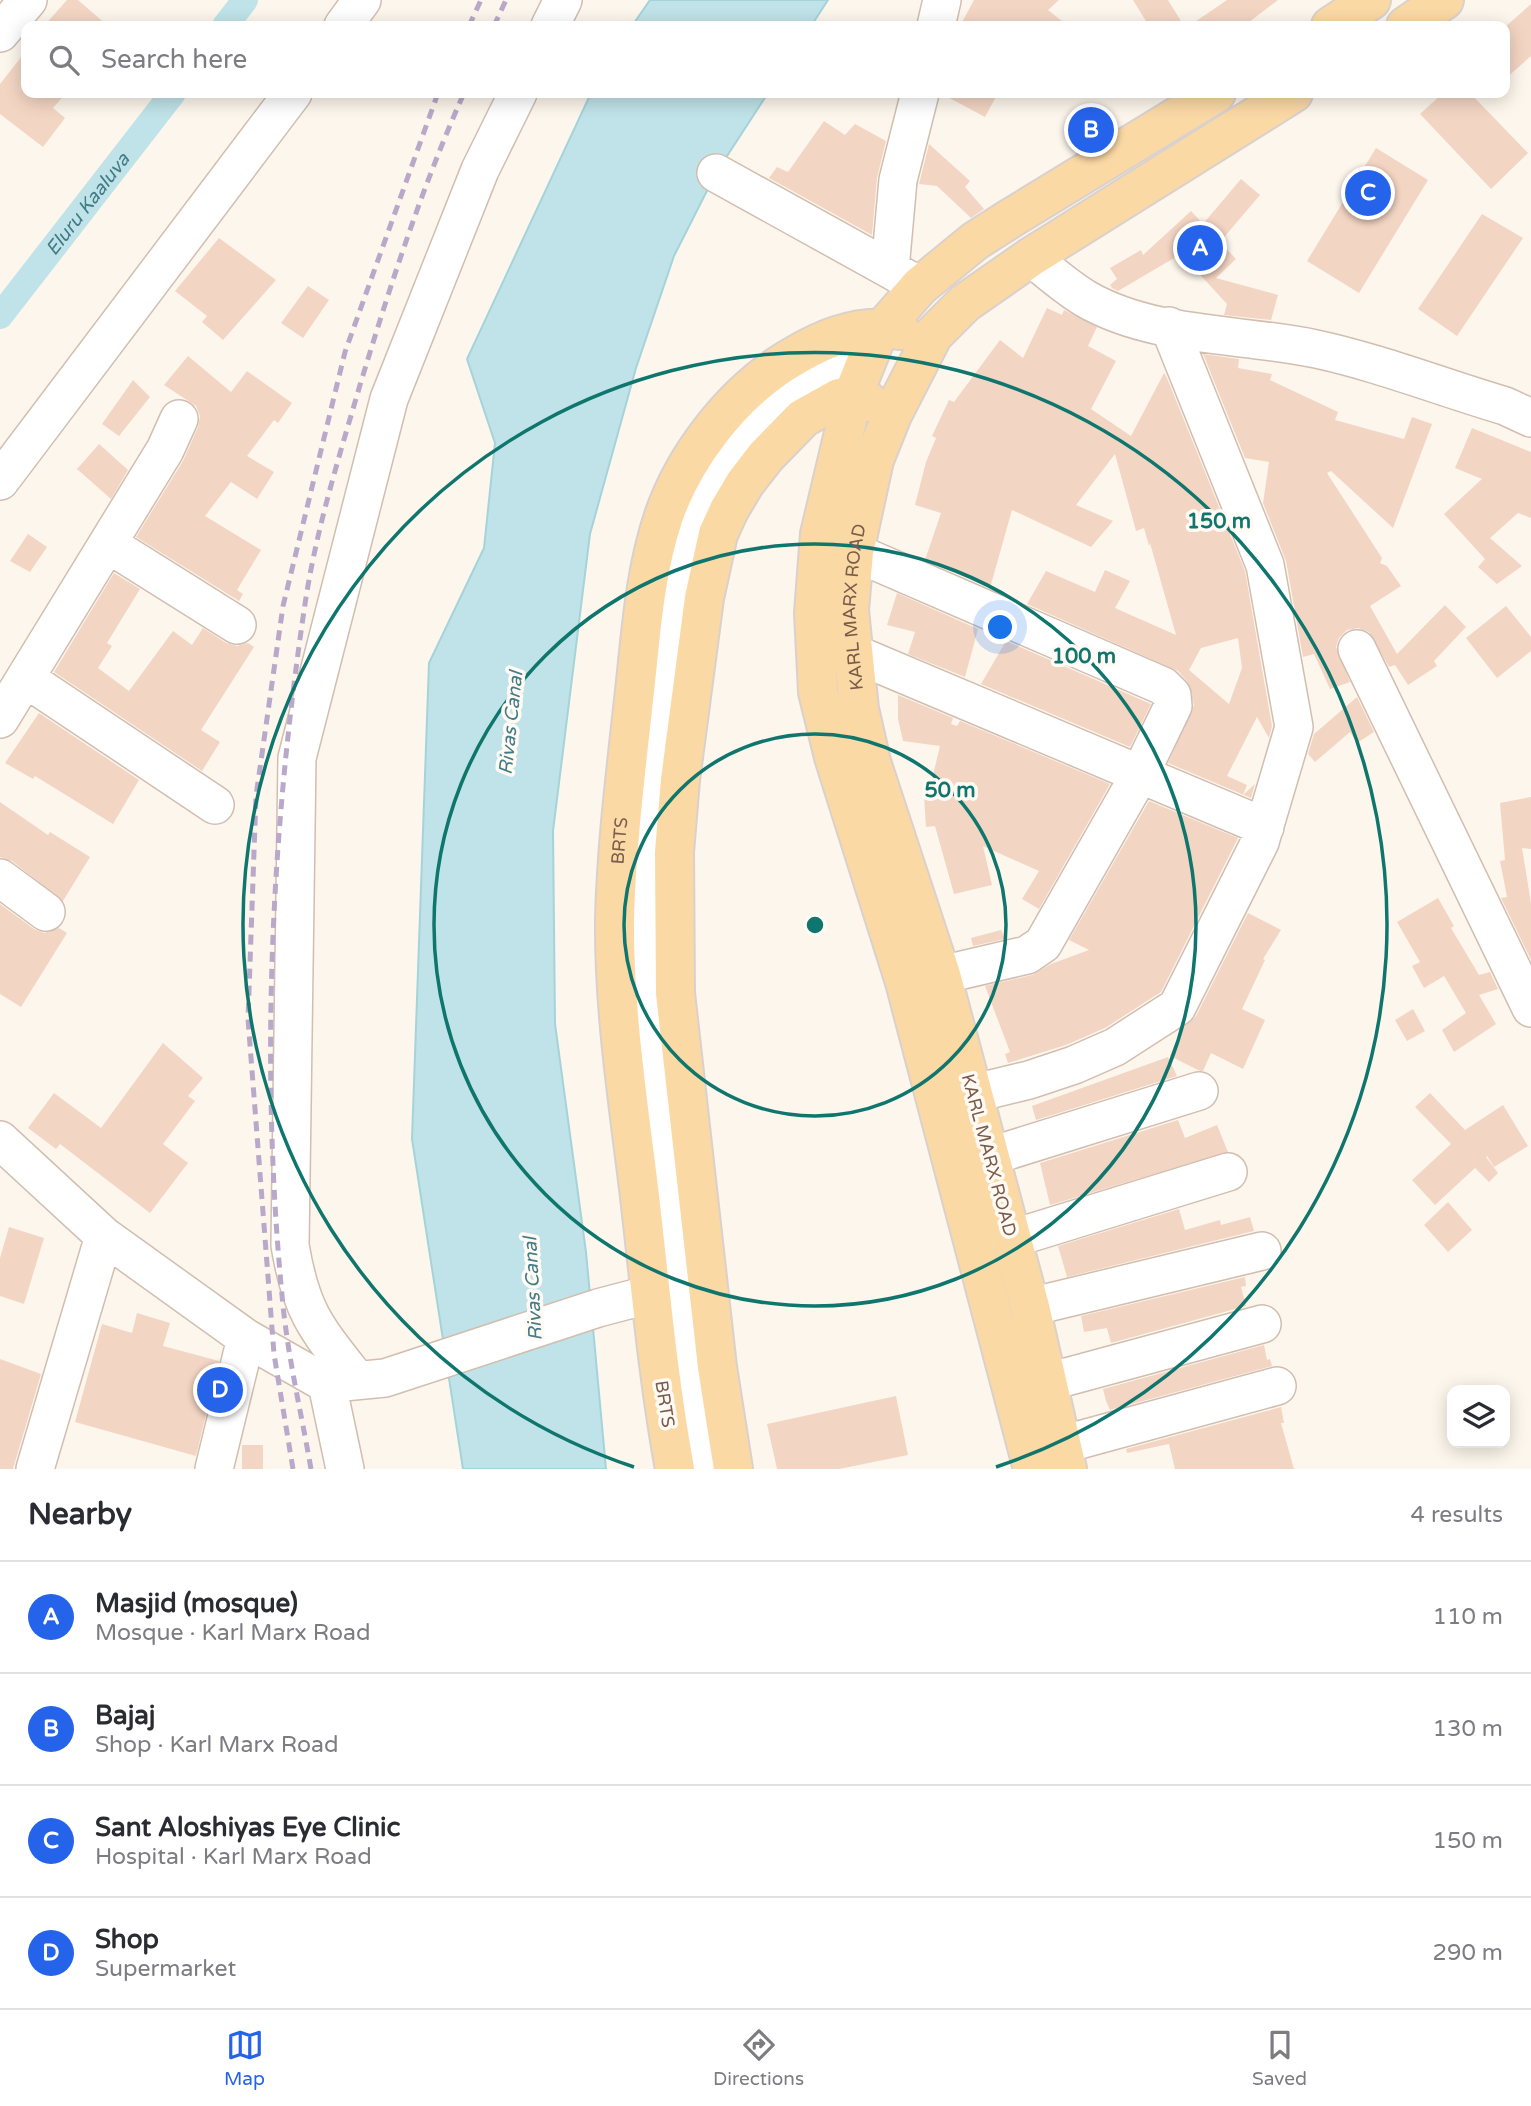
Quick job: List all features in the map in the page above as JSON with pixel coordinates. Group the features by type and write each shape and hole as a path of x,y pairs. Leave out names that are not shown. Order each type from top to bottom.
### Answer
{"main road":[{"path":"1413,21 1444,0"},
{"name":"KARL MARX ROAD","path":"1054,1461 834,757 818,692 814,613 820,534 853,395 877,335 883,328 905,277 975,241 1208,98"},
{"name":"KARL MARX ROAD","path":"1054,1461 1048,1382 1030,1307 941,975 871,762 859,709 849,610 854,552 874,460 892,415 933,335 965,303 1031,257 1285,98"},
{"name":"BRTS","path":"675,1469 625,1073 615,922 618,849 646,591 654,550 679,482 723,418 768,373 805,349 840,333 883,328 933,335"},
{"path":"733,1469 716,1367 675,993 674,864 680,780 704,598 719,534 745,483 782,437 803,418 839,398 853,395"},
{"name":"BRTS","path":"853,395 892,415"}],"street":[{"path":"0,33 28,0"},
{"path":"347,21 362,0"},
{"path":"552,21 563,0"},
{"path":"937,21 942,0"},
{"path":"0,481 289,98"},
{"path":"345,1469 356,1381 311,1321 296,1284 290,1245 297,758 389,398 480,170 516,98"},
{"path":"905,277 898,180 919,98"},
{"path":"716,173 905,277"},
{"path":"1031,257 1059,281 1088,300 1126,316 1169,327 1317,349 1505,406 1531,418"},
{"path":"971,1094 1029,1080 1094,1056 1115,1047 1177,1007 1265,827 1294,727 1265,565 1169,327"},
{"name":"BRTS","path":"704,1469 688,1371 652,1058 644,923 646,850 675,595 692,524 722,466 744,437 785,396 883,328"},
{"name":"BRTS","path":"785,396 818,383 829,382 853,395"},
{"path":"0,719 165,450 179,419"},
{"path":"108,544 237,625"},
{"path":"854,552 1163,686 1172,695 1172,706 1140,774 1043,944 1027,955 941,975"},
{"path":"1357,649 1531,1008"},
{"path":"853,653 1265,827"},
{"path":"25,678 215,805"},
{"path":"0,878 46,912"},
{"path":"990,1156 1199,1091"},
{"path":"0,1140 104,1236 246,1338 356,1381 652,1294"},
{"path":"1011,1239 1228,1172"},
{"path":"35,1469 104,1236"},
{"path":"1030,1307 1262,1251"},
{"path":"1048,1382 1262,1324"},
{"path":"214,1469 246,1338"},
{"path":"1054,1461 1277,1386"}],"water":[{"path":"650,0 828,0 814,21 635,21"},
{"name":"Rivas Canal","path":"589,98 765,98 716,173 674,256 636,368 590,534 553,831 555,1024 586,1252 606,1469 463,1469 412,1139 429,663 484,548 495,443 467,359"}],"building":[{"path":"67,0 78,0 102,21 48,21"},
{"path":"974,0 1059,0 1048,10 1062,21 963,21"},
{"path":"1133,0 1168,0 1181,21 1146,21"},
{"path":"1227,0 1278,0 1251,21 1196,21"},
{"path":"1531,4 1531,56 1510,75 1510,23"},
{"path":"21,57 21,98 62,98 53,108 65,118 43,147 0,114 0,84"},
{"path":"949,98 995,98 985,117"},
{"path":"1438,98 1475,98 1528,153 1491,189 1420,114"},
{"path":"824,121 845,135 855,124 886,141 877,178 872,235 769,178 777,167 788,172"},
{"path":"929,144 970,181 965,187 984,209 971,218 937,186 919,184"},
{"path":"1376,148 1428,180 1359,293 1307,261"},
{"path":"1241,179 1260,195 1220,242 1236,259 1216,278 1278,295 1271,320 1224,315 1227,304 1181,254 1118,291 1112,288 1110,285 1117,279 1110,268 1141,250 1143,255 1191,211 1203,224"},
{"path":"1482,214 1523,238 1457,336 1418,309"},
{"path":"219,238 276,280 223,340 202,322 207,316 175,291"},
{"path":"308,286 329,300 303,338 281,323"},
{"path":"1047,308 1062,315 1064,310 1097,327 1088,346 1116,361 1091,409 1131,436 1164,373 1167,378 1245,571 1272,726 1269,738 1257,717 1227,776 1247,785 1243,795 1168,763 1194,705 1187,681 1178,671 1027,604 1046,571 1095,592 1105,570 1130,581 1115,608 1176,635 1150,543 1149,546 1144,528 1136,531 1115,454 1076,505 1113,521 1091,547 1012,510 990,588 925,560 941,513 915,505 926,462 936,438 932,436 949,400 954,402 1000,340 1023,358","holes":["1238,638 1242,668 1229,704 1189,670 1201,648"]},
{"path":"1203,354 1239,359 1238,368 1272,374 1270,380 1338,412 1335,420 1404,439 1412,417 1432,424 1393,528 1331,471 1327,473 1382,558 1380,563 1387,566 1401,586 1370,606 1397,654 1445,605 1466,627 1434,661 1437,666 1408,685 1395,665 1389,667 1369,632 1358,628 1347,630 1339,638 1336,647 1350,682 1330,689 1314,654 1303,657 1286,561 1263,503 1269,462 1245,458"},
{"path":"188,356 231,392 247,371 292,403 278,423 274,420 247,456 274,472 257,499 231,482 205,516 261,550 237,590 243,594 239,601 136,537 183,461 198,427 200,416 196,406 164,385"},
{"path":"133,380 150,397 119,436 102,424"},
{"path":"1472,428 1531,452 1531,518 1518,513 1490,538 1522,566 1497,584 1478,567 1485,559 1444,514 1482,479 1455,468"},
{"path":"99,444 128,470 111,499 77,469"},
{"path":"28,534 47,547 30,572 10,561"},
{"path":"114,573 140,589 107,643 112,646 98,668 129,691 173,631 192,645 203,628 226,643 237,646 248,643 254,647 201,730 220,742 202,771 54,672"},
{"path":"897,593 978,629 965,677 908,654 915,632 887,625"},
{"path":"1506,606 1531,637 1531,651 1497,678 1466,638"},
{"path":"1006,641 1151,704 1130,747 981,684"},
{"path":"898,695 953,718 951,724 957,726 960,721 1110,784 1039,909 1022,899 1039,871 983,846 992,885 954,894 935,826 926,827 924,796 928,796 940,746 903,741 898,719"},
{"path":"1357,697 1374,732 1357,743 1350,732 1315,762 1308,754 1314,734"},
{"path":"39,713 139,780 113,824 35,776 33,779 5,763"},
{"path":"1255,784 1251,798 1243,795"},
{"path":"1531,797 1531,849 1522,848 1531,903 1531,960 1501,898 1507,897 1500,861 1505,860 1500,803"},
{"path":"1149,801 1238,838 1161,992 1105,1028 1066,1045 1008,1063 1005,1054 1010,1052 985,986 1032,975 1051,964 1089,950 1069,940"},
{"path":"0,802 48,835 50,832 90,857 63,901 12,861 0,857"},
{"path":"1438,898 1454,926 1451,928 1479,975 1490,972 1498,989 1479,995 1496,1024 1454,1052 1442,1030 1466,1013 1444,976 1424,988 1412,966 1420,962 1397,922"},
{"path":"0,904 34,929 44,933 59,928 67,933 21,1007 0,994"},
{"path":"1248,913 1281,930 1263,959 1265,960 1242,1009 1265,1020 1243,1069 1211,1053 1203,1071 1200,1071 1170,1056 1181,1029 1196,1016"},
{"path":"1001,930 1005,939 973,946 971,938"},
{"path":"1413,1009 1425,1031 1407,1041 1395,1020"},
{"path":"163,1043 203,1078 188,1096 195,1101 163,1144 188,1163 150,1213 60,1144 56,1149 28,1128 54,1093 101,1128"},
{"path":"1168,1057 1177,1076 1036,1120 1032,1106"},
{"path":"1430,1093 1465,1130 1503,1105 1528,1146 1494,1167 1487,1156 1486,1157 1498,1173 1489,1182 1475,1168 1435,1205 1412,1180 1451,1144 1415,1107"},
{"path":"1178,1120 1185,1138 1217,1125 1228,1152 1050,1205 1040,1163"},
{"path":"1448,1202 1472,1230 1448,1252 1424,1225"},
{"path":"1179,1209 1185,1230 1220,1220 1221,1225 1250,1217 1254,1231 1067,1277 1058,1246"},
{"path":"9,1227 44,1238 24,1304 0,1296 0,1258"},
{"path":"1245,1277 1246,1286 1241,1287 1246,1306 1111,1343 1107,1328 1084,1332 1081,1316"},
{"path":"137,1313 170,1323 163,1346 219,1361 196,1456 75,1422 102,1324 132,1333"},
{"path":"1264,1345 1267,1360 1270,1359 1272,1366 1110,1410 1106,1401 1103,1389"},
{"path":"0,1359 41,1374 13,1469 0,1469"},
{"path":"896,1396 908,1455 839,1469 777,1469 767,1424"},
{"path":"1281,1407 1284,1423 1281,1423 1294,1469 1175,1469 1169,1444 1127,1453 1126,1449"},
{"path":"242,1445 263,1445 263,1469 242,1469"}],"waterway":[{"name":"Eluru Kaaluva","path":"229,21 245,0"},
{"name":"Eluru Kaaluva","path":"0,316 169,98"}],"railway":[{"path":"471,21 481,0"},
{"path":"496,21 506,0"},
{"path":"293,1469 274,1354 248,1019 256,796 283,606 345,352 436,98"},
{"path":"311,1469 284,1317 275,1209 272,1122 272,949 293,690 310,576 336,466 408,237 434,164 462,98"}],"place":[{"name":"Bajaj","path":"1091,130"},
{"name":"Sant Aloshiyas Eye Clinic","path":"1368,193"},
{"name":"Masjid (mosque)","path":"1200,248"},
{"name":"Shop","path":"220,1390"}]}
